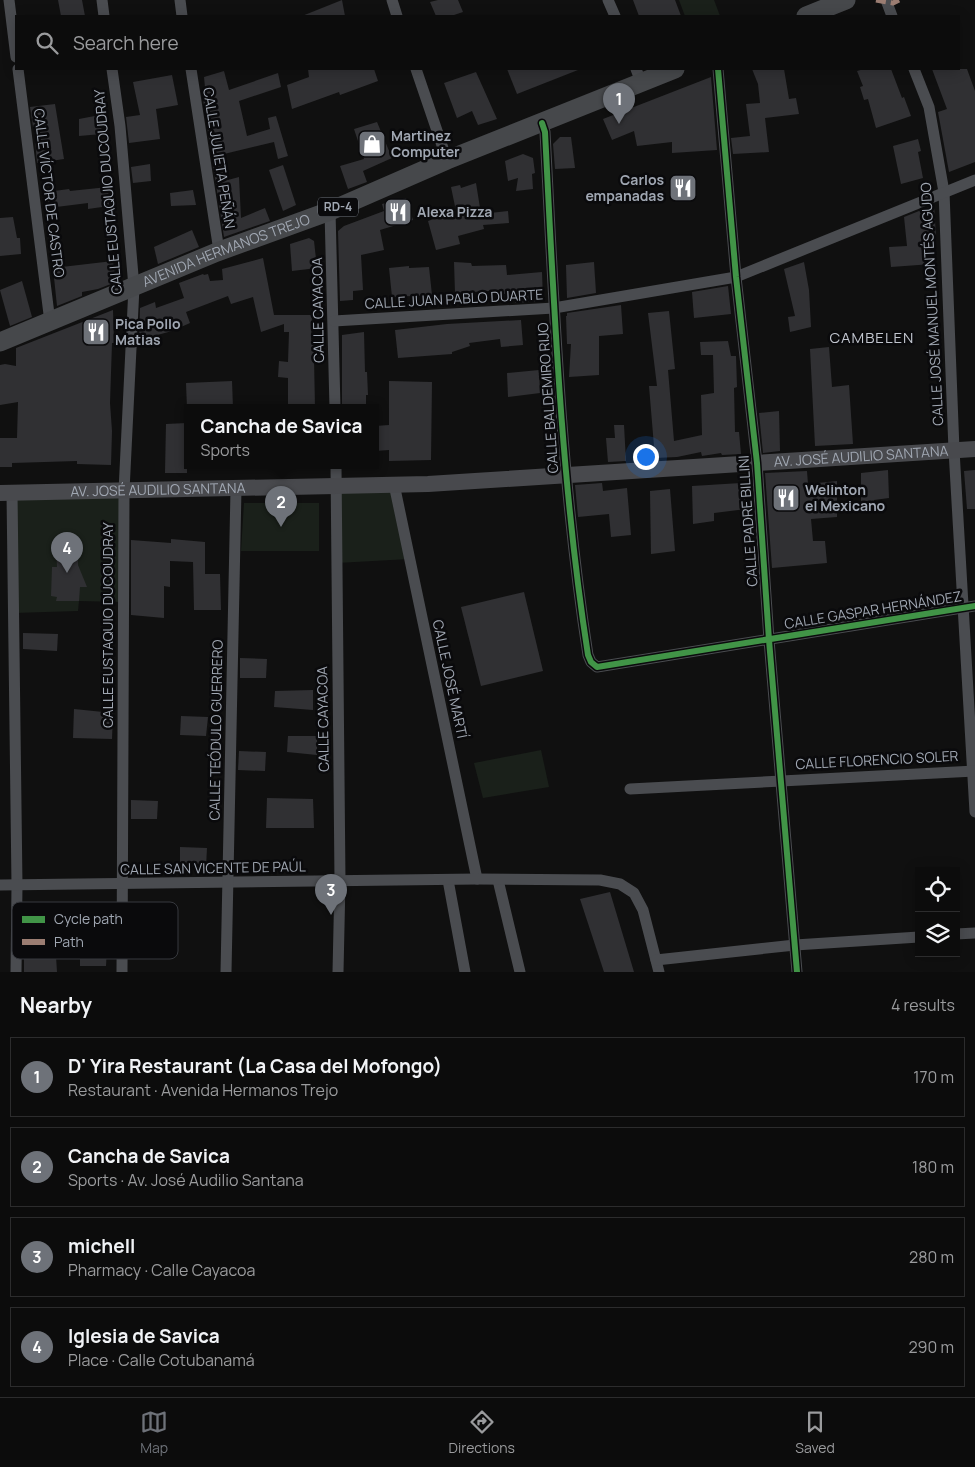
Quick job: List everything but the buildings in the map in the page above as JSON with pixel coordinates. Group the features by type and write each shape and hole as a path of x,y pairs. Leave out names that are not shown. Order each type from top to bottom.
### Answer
{"main road":[{"path":"808,15 846,0"},
{"name":"AVENIDA HERMANOS TREJO","path":"0,342 219,251 330,211 447,160 542,123 639,75 669,70"},
{"name":"AV. JOSÉ AUDILIO SANTANA","path":"6,493 236,489 336,484 428,484 975,449"}],"street":[{"path":"9,0 15,49"},
{"path":"102,0 104,15"},
{"path":"180,0 182,15"},
{"path":"392,0 397,15"},
{"path":"608,0 615,15"},
{"path":"886,0 892,15"},
{"name":"CALLE VÍCTOR DE CASTRO","path":"18,70 50,322"},
{"name":"CALLE EUSTAQUIO DUCOUDRAY","path":"112,70 120,126 134,287 124,491 122,902"},
{"name":"CALLE JULIETA PEÑÁN","path":"190,70 219,251"},
{"path":"416,70 447,160"},
{"name":"CALLE PADRE BILLINI","path":"718,70 736,276 757,463 780,780 798,972"},
{"name":"CALLE JOSÉ MANUEL MONTÉS AGUDO","path":"914,70 929,107 944,192 954,450 969,607 975,812"},
{"name":"CALLE BALDEMIRO RIJO","path":"542,123 545,132 554,308 566,474 578,594 586,646 591,662 597,667"},
{"name":"CALLE JUAN PABLO DUARTE","path":"334,321 554,308 736,276 975,180"},
{"name":"CALLE CAYACOA","path":"330,211 335,404"},
{"name":"CALLE CAYACOA","path":"336,469 340,881 338,972"},
{"name":"CALLE JOSÉ MARTÍ","path":"394,484 477,880"},
{"name":"CALLE TEÓDULO GUERRERO","path":"226,972 236,489"},
{"path":"6,493 18,902"},
{"name":"CALLE GASPAR HERNÁNDEZ","path":"597,667 969,607"},
{"name":"CALLE FLORENCIO SOLER","path":"630,789 974,771"},
{"path":"448,880 465,972"},
{"path":"498,880 520,972"},
{"name":"CALLE SAN VICENTE DE PAÚL","path":"0,885 600,880 620,884 634,893 643,910 658,966"},
{"path":"960,934 975,933"},
{"path":"658,966 796,946 915,937"},
{"path":"16,959 16,972"},
{"name":"CALLE EUSTAQUIO DUCOUDRAY","path":"122,959 122,972"}],"shaded area":[{"path":"679,0 714,0 720,15 685,15"},
{"path":"336,484 394,484 409,559 337,563"},
{"path":"124,491 123,602 79,601 78,611 14,613 12,493"},
{"path":"244,503 319,503 319,551 241,551"},
{"path":"541,750 549,787 483,798 474,763"}],"marked path":[{"path":"876,0 893,3 899,0"}],"cycle path":[{"path":"718,70 736,277 757,463 769,640 797,972"},
{"path":"542,123 545,132 555,328 565,459 579,590 588,655 591,662 597,667 975,606"}],"place":[{"name":"D' Yira Restaurant (La Casa del Mofongo)","path":"619,124"},
{"name":"Martinez Computer","path":"372,144"},
{"name":"Carlos empanadas","path":"683,188"},
{"name":"Alexa Pizza","path":"398,212"},
{"name":"Pica Pollo Matias","path":"96,332"},
{"name":"Welinton el Mexicano","path":"786,498"},
{"name":"Cancha de Savica","path":"281,527"},
{"name":"Iglesia de Savica","path":"67,573"},
{"name":"michell","path":"331,915"}],"district":[{"name":"CAMBELEN","path":"872,338"}]}
